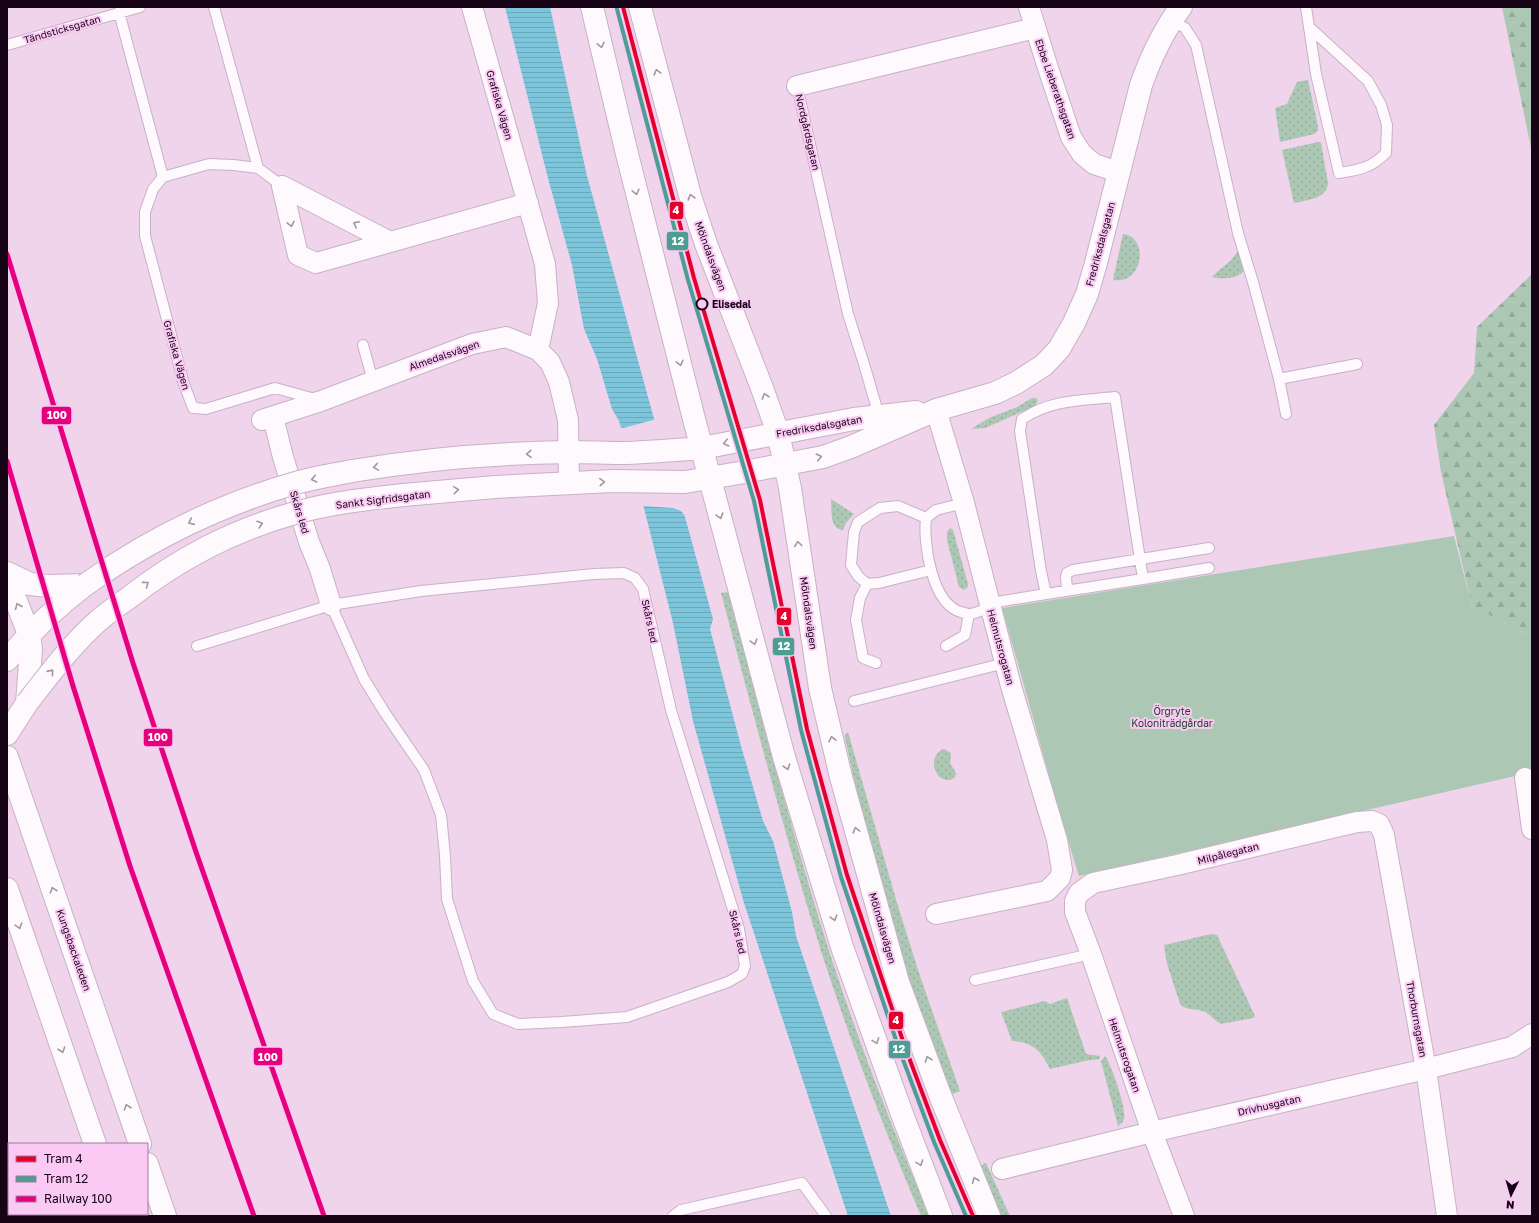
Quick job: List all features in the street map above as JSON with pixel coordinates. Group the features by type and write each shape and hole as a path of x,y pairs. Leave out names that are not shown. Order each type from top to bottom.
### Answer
{"main road":[{"path":"592,7 627,154 702,448 784,757 840,939 902,1114 941,1216"},
{"name":"Mölndalsvägen","path":"640,7 691,199 706,244 778,433 791,494 820,688 841,777 898,982 940,1095 990,1216"},
{"name":"Fredriksdalsgatan","path":"710,478 823,457 851,448 936,410 995,393 1016,383 1044,365 1059,349 1074,323 1087,294 1141,85 1149,62 1176,13"},
{"name":"Fredriksdalsgatan","path":"702,448 778,433 879,416 936,410"},
{"path":"7,660 29,634 63,602 112,566 141,548 181,526 228,505 293,484 352,471 400,463 473,457 568,452 627,453 702,448"},
{"name":"Sankt Sigfridsgatan","path":"7,734 26,703 53,669 98,621 146,584 196,551 238,531 296,512 355,500 495,487 635,480 685,482 710,478"},
{"path":"7,573 30,584 48,586 85,586"},
{"name":"Sankt Sigfridsgatan","path":"7,578 29,634 31,649 26,703"},
{"name":"Kungsbackaleden","path":"7,757 140,1143"},
{"path":"7,889 95,1143"},
{"path":"148,1167 165,1216"}],"street":[{"name":"Grafiska Vägen","path":"472,7 545,264 548,302 538,350"},
{"name":"Ebbe Lieberathsgatan","path":"1030,7 1071,136 1082,154 1094,164 1118,172"},
{"name":"Nordgårdsgatan","path":"797,86 1036,28"},
{"path":"282,186 298,255 316,263 528,203"},
{"path":"282,186 390,242"},
{"name":"Almedalsvägen","path":"267,418 321,401 373,380 472,344 506,337 538,350 550,362 560,382 568,420 569,484"},
{"name":"Helmutsrogatan","path":"936,410 964,503 1005,663 1057,840 1062,870 1060,878 1047,891 936,914"},
{"name":"Skårs led","path":"267,418 292,486 309,542 320,569 331,605"},
{"path":"1525,778 1532,829"},
{"name":"Milpålegatan","path":"1079,893 1093,883 1357,822 1372,821 1379,824"},
{"name":"Thorburnsgatan","path":"1379,824 1384,835 1426,1069 1447,1216"},
{"name":"Helmutsrogatan","path":"1079,893 1075,901 1075,912 1091,954 1152,1132 1184,1216"},
{"name":"Drivhusgatan","path":"1002,1169 1152,1132 1426,1069 1512,1047 1532,1034"}],"lane":[{"name":"Tändsticksgatan","path":"7,45 140,7"},
{"path":"214,7 258,168"},
{"path":"1306,7 1316,74 1339,173 1363,169 1386,153 1387,125 1381,104 1368,81 1309,27"},
{"path":"119,12 163,177 209,164 233,165 258,168 282,186"},
{"path":"1176,13 1196,45 1238,233 1279,379 1286,414"},
{"name":"Nordgårdsgatan","path":"797,86 848,314 879,416"},
{"name":"Grafiska Vägen","path":"163,177 153,189 145,212 145,236 184,384 193,408 206,409 275,388 321,401"},
{"path":"363,345 373,380"},
{"path":"1279,379 1358,364"},
{"path":"1046,594 1041,571 1020,431 1022,419 1036,410 1060,402 1115,397 1143,579"},
{"path":"964,503 936,510 926,518 925,531 931,570 947,603 956,610 969,614 990,605 1046,594 1209,568"},
{"path":"926,518 898,506 880,508 858,522 854,532 851,565 858,576 867,584 879,583 931,570"},
{"path":"1067,590 1067,573 1073,570 1209,548"},
{"name":"Skårs led","path":"624,573 635,578 643,589 671,710 739,929 746,966 742,974 728,982 627,1017 518,1024 493,1014 473,981 447,899 441,815 424,770 385,713 364,678 331,605 421,591 594,574 624,573"},
{"path":"867,584 860,598 856,620 863,658 876,663"},
{"path":"197,646 331,605"},
{"path":"946,646 965,635 969,614"},
{"path":"854,701 1005,663"},
{"path":"975,980 1091,954"},
{"path":"673,1216 681,1210 802,1183 826,1216"}],"green space":[{"path":"1502,7 1532,7 1532,153"},
{"path":"1308,80 1318,131 1314,134 1280,142 1275,108 1287,104 1297,82"},
{"path":"1318,142 1321,143 1328,183 1327,188 1320,196 1316,198 1294,203 1282,150"},
{"path":"1123,234 1131,237 1137,243 1139,260 1137,268 1131,275 1123,280 1113,280"},
{"path":"1238,250 1240,251 1245,269 1242,273 1230,278 1212,277 1229,262"},
{"path":"1532,274 1532,637 1472,606 1441,472 1434,425 1474,373 1477,327"},
{"path":"1032,398 1036,398 1038,401 1035,406 985,428 971,429 989,418 1017,407"},
{"path":"831,499 854,514 846,523 843,530 839,529 833,523"},
{"path":"950,528 953,530 968,584 968,587 964,590 959,587 947,540 947,532"},
{"name":"Örgryte Koloniträdgårdar","path":"1454,536 1472,606 1532,637 1532,772 1079,876 1002,608"},
{"path":"729,592 786,807 824,935 873,1077 930,1216 921,1216 907,1183 856,1051 821,951 782,818 721,593"},
{"path":"848,732 897,903 919,973 960,1091 950,1095 915,1001 862,815 845,738 845,735"},
{"path":"944,749 951,753 950,763 956,773 955,777 951,780 940,777 934,767 936,756"},
{"path":"1211,934 1217,935 1255,1016 1253,1018 1221,1024 1205,1012 1188,1009 1180,1004 1167,964 1164,945"},
{"path":"1067,998 1086,1054 1100,1056 1099,1059 1050,1069 1040,1052 1036,1049 1026,1043 1012,1041 1001,1012 1045,1001 1050,1004"},
{"path":"1105,1056 1108,1060 1123,1106 1124,1119 1118,1126 1101,1061"},
{"path":"984,1163 986,1163 1010,1216 1002,1216 982,1177 981,1167"}],"water":[{"path":"505,7 550,7 587,176 653,415 685,517 713,619 710,629 741,746 763,821 773,841 792,912 796,936 891,1216 848,1216 744,903 693,721 673,623 644,508 619,421 612,409 597,359 584,329 572,265 549,182"}],"pier":[{"path":"656,418 680,493 686,517 681,511 673,508 642,506 619,427 623,428"}],"tram line":[{"name":"4","path":"623,7 694,278 760,500 807,729 847,875 905,1047 940,1140 973,1216"},
{"name":"12","path":"617,9 688,280 754,501 801,730 841,877 899,1049 934,1142 966,1216"}],"rail line":[{"name":"100","path":"7,254 133,663 196,852 324,1216"},
{"name":"100","path":"7,461 73,686 130,866 254,1216"}],"place":[{"name":"Elisedal","path":"702,304"}]}
